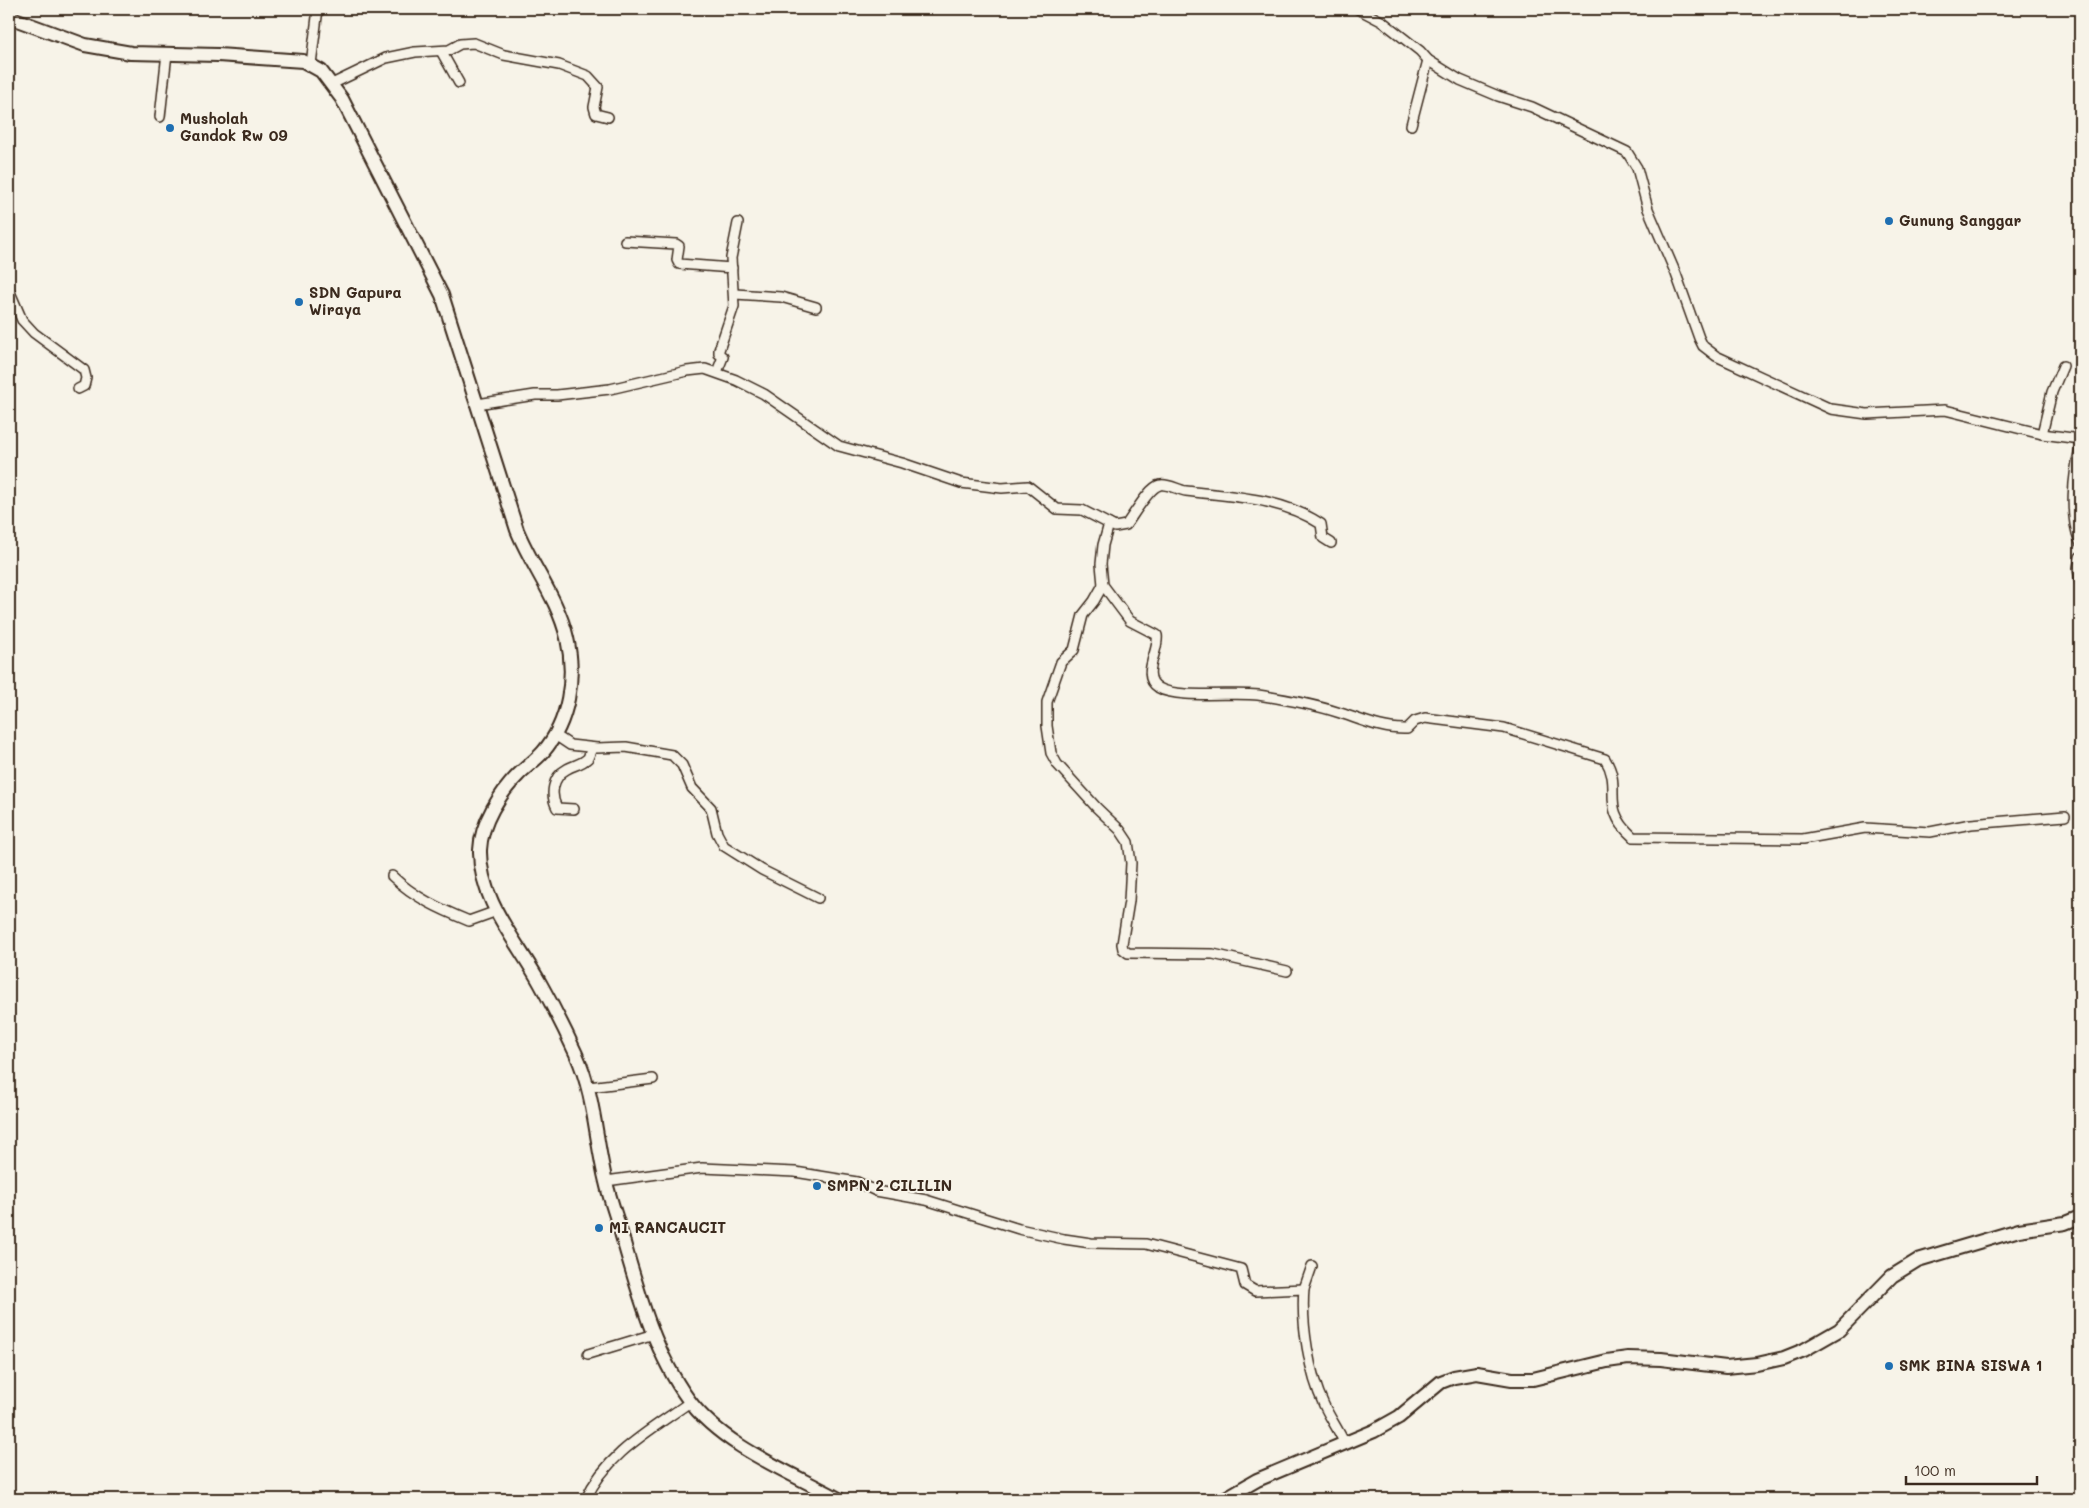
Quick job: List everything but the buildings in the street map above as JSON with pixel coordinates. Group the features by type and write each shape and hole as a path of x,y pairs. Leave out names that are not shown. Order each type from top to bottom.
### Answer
{"main road":[{"path":"9,17 86,45 131,53 286,58 311,64 321,70 332,84 366,143 427,263 455,332 517,530 527,556 545,583 567,636 571,669 567,707 555,735 543,752 516,777 486,822 481,837 481,867 484,884 497,911 540,983 562,1025 589,1087 606,1181 654,1334 670,1368 690,1402 716,1428 736,1442 840,1499"},
{"path":"1224,1499 1257,1480 1390,1423 1441,1382 1454,1377 1477,1373 1512,1379 1533,1378 1607,1360 1628,1358 1655,1358 1726,1367 1757,1364 1784,1358 1804,1350 1839,1330 1892,1276 1918,1260 2019,1230 2065,1223 2080,1216"}],"street":[{"path":"311,64 318,9"},
{"path":"1358,9 1372,15 1395,30 1428,60 1481,90 1532,107 1627,152 1638,168 1648,209 1676,274 1699,338 1703,346 1716,356 1831,409 1868,414 1945,410 2042,434 2080,439"},
{"path":"332,84 386,58 415,52 441,51 460,44 474,43 504,54 548,61 588,76 598,87 594,107 596,114 608,117"},
{"path":"441,51 459,83"},
{"path":"160,117 167,53"},
{"path":"1410,125 1428,60"},
{"path":"717,372 723,357 719,354 719,350 729,326 735,294 732,249 738,223"},
{"path":"625,241 676,244 679,246 677,260 680,264 732,268"},
{"path":"9,290 22,320 34,333 84,370 86,378 84,386 78,389"},
{"path":"735,294 781,297 816,307"},
{"path":"2042,434 2052,392 2062,366"},
{"path":"478,404 534,395 557,395 610,389 697,369 717,372 764,394 838,446 902,462 961,484 1002,488 1028,486 1057,509 1082,510 1109,524 1125,527 1153,490 1159,485 1186,491 1207,491 1282,504 1322,524 1323,538 1332,543"},
{"path":"2080,449 2074,502 2080,542"},
{"path":"1109,524 1103,545 1101,564 1104,585 1130,621 1157,634 1150,670 1153,681 1159,688 1178,692 1257,695 1335,711 1376,726 1398,730 1407,730 1415,721 1425,718 1504,728 1605,759 1611,769 1613,811 1620,825 1633,837 1803,839 1865,828 1930,832 1971,824 2065,816"},
{"path":"2080,557 2078,568 2080,582"},
{"path":"1104,585 1083,615 1074,650 1061,662 1047,702 1047,726 1051,753 1057,764 1120,830 1128,842 1131,863 1129,901 1122,944 1123,949 1128,953 1213,954 1287,971"},
{"path":"555,735 570,745 592,748 626,747 672,755 682,765 692,788 711,808 717,833 724,846 762,870 818,898"},
{"path":"574,810 557,808 553,791 555,782 568,769 588,758 592,748"},
{"path":"392,876 413,894 436,908 469,921 497,911"},
{"path":"589,1087 653,1079"},
{"path":"606,1181 702,1168 766,1169 818,1175 856,1182 876,1191 926,1200 1020,1229 1064,1239 1091,1243 1146,1244 1177,1251 1241,1269 1244,1285 1252,1290 1304,1289"},
{"path":"1312,1266 1304,1289 1303,1304 1308,1358 1323,1405 1344,1442"},
{"path":"588,1354 654,1334"},
{"path":"586,1499 601,1473 613,1459 690,1402"}],"place":[{"name":"Musholah Gandok Rw 09","path":"170,128"},
{"name":"Gunung Sanggar","path":"1889,221"},
{"name":"SDN Gapura Wiraya","path":"299,302"},
{"name":"SMPN 2 CILILIN","path":"817,1186"},
{"name":"MI RANCAUCIT","path":"599,1228"},
{"name":"SMK BINA SISWA 1","path":"1889,1366"}]}
